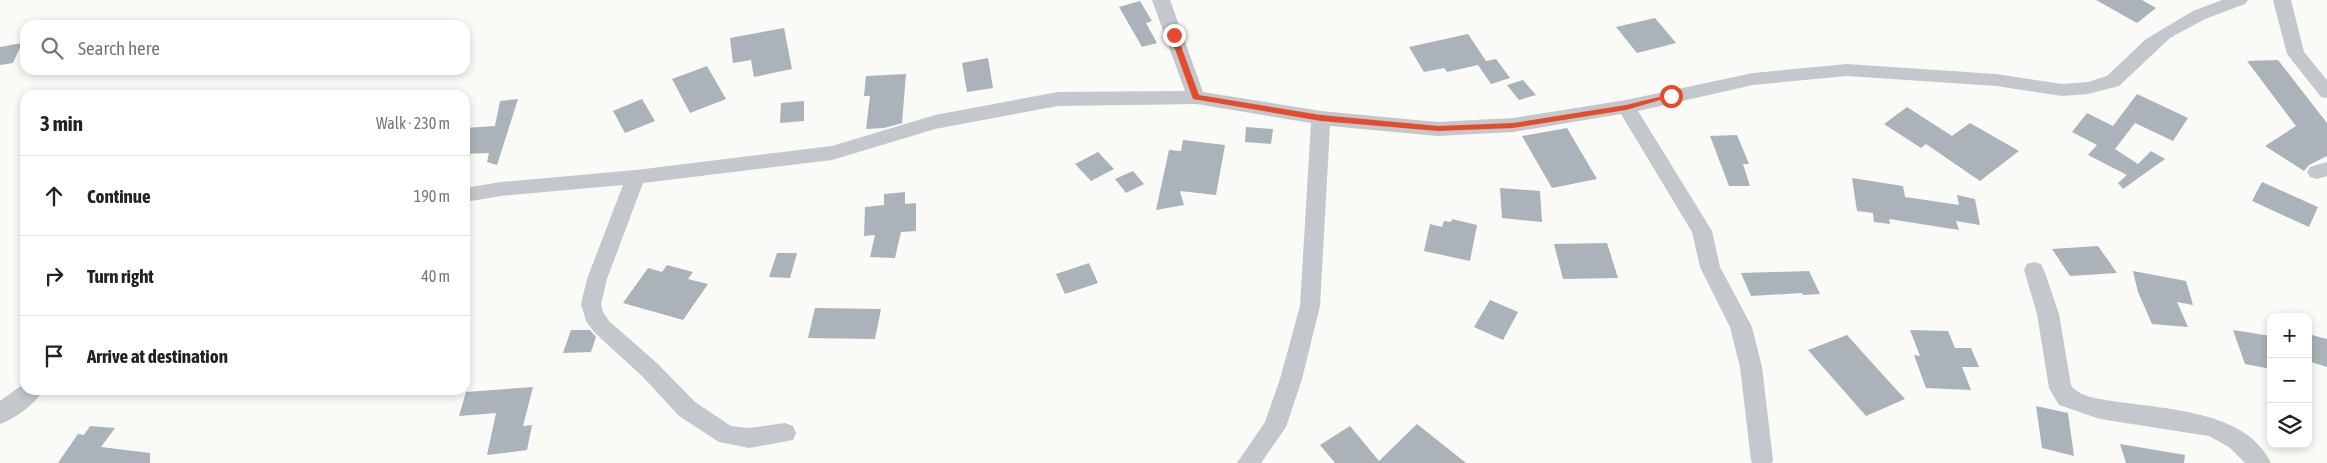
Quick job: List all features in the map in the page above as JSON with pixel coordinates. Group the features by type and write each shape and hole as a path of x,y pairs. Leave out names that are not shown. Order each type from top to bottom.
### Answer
{"street":[{"path":"1161,0 1196,97"},
{"path":"470,194 501,189 636,177 832,153 935,122 1058,100 1196,97 1321,118 1438,129 1513,125 1626,108 1753,79 1847,70 1996,80 2062,90 2088,88 2113,81 2152,43 2164,34 2199,15 2236,0"},
{"path":"2282,0 2296,54 2327,92"},
{"path":"1626,108 1702,231 1710,268 1741,326 1751,367 1762,460"},
{"path":"1248,463 1275,427 1291,379 1310,306 1321,118"},
{"path":"636,177 597,279 591,304 593,315 602,327 650,370 688,409 728,435 749,438 786,433"},
{"path":"2034,270 2048,314 2060,388 2068,398 2100,409 2213,426 2237,440 2260,463"},
{"path":"0,414 25,395"}],"building":[{"path":"2096,0 2142,0 2156,8 2137,23"},
{"path":"1140,1 1152,21 1146,23 1157,43 1142,47 1119,7"},
{"path":"1655,18 1676,43 1637,53 1616,27"},
{"path":"784,28 792,69 754,77 751,60 733,63 730,38"},
{"path":"1468,34 1486,61 1496,59 1510,78 1491,84 1478,65 1447,72 1444,68 1424,72 1409,47"},
{"path":"20,43 13,63 0,65 0,47"},
{"path":"988,58 993,88 967,92 962,63"},
{"path":"2278,60 2327,123 2327,156 2309,165 2304,171 2265,146 2296,126 2247,61"},
{"path":"707,66 726,99 690,113 672,79"},
{"path":"906,74 902,123 884,128 866,129 870,96 864,96 866,76"},
{"path":"1523,80 1536,95 1519,100 1507,85"},
{"path":"2137,94 2188,118 2173,141 2135,123 2115,149 2138,164 2151,151 2165,159 2123,189 2118,183 2127,175 2088,155 2097,145 2072,132 2087,113 2113,126"},
{"path":"518,99 497,165 487,162 489,153 470,154 470,128 495,126 500,101"},
{"path":"642,99 655,121 625,133 613,111"},
{"path":"804,101 804,121 780,123 781,103"},
{"path":"1907,107 1952,136 1970,123 2019,151 1980,181 1926,144 1921,148 1884,124"},
{"path":"1246,127 1273,129 1271,144 1245,142"},
{"path":"1567,128 1597,179 1552,188 1522,136"},
{"path":"1737,135 1749,164 1743,164 1750,186 1729,186 1710,136"},
{"path":"1183,140 1225,145 1216,195 1180,191 1184,205 1156,210 1169,150 1181,151"},
{"path":"1098,152 1114,169 1091,181 1075,164"},
{"path":"1133,171 1144,184 1126,193 1115,179"},
{"path":"1852,178 1903,186 1905,197 1959,205 1957,195 1975,199 1980,225 1956,221 1959,230 1889,219 1890,224 1874,222 1873,213 1857,211"},
{"path":"2262,182 2318,207 2309,227 2252,201"},
{"path":"1500,188 1540,191 1542,222 1502,218"},
{"path":"905,192 905,204 916,203 916,231 901,232 895,258 870,257 875,235 864,236 865,207 884,205 884,194"},
{"path":"1452,219 1477,225 1470,261 1424,251 1430,224 1442,227 1444,221 1451,222"},
{"path":"1607,243 1618,278 1563,279 1554,244"},
{"path":"2098,246 2117,273 2070,276 2052,249"},
{"path":"777,253 797,253 790,278 769,277"},
{"path":"1089,263 1098,283 1065,294 1056,274"},
{"path":"667,265 693,272 688,279 708,284 683,320 623,303 648,268 662,272"},
{"path":"1809,271 1820,294 1803,295 1802,293 1751,296 1741,273"},
{"path":"2133,271 2186,281 2193,305 2177,302 2188,327 2152,324 2138,292"},
{"path":"1490,300 1518,312 1503,340 1474,327"},
{"path":"815,308 881,309 875,339 808,338"},
{"path":"571,330 590,330 596,337 591,352 563,353"},
{"path":"1910,330 1948,331 1955,348 1971,348 1979,367 1962,367 1971,390 1926,388 1914,355 1920,356"},
{"path":"2233,330 2267,335 2267,368 2245,364"},
{"path":"1847,335 1905,399 1866,416 1808,350"},
{"path":"2312,335 2327,339 2327,367 2312,362"},
{"path":"533,387 523,426 532,425 527,450 487,455 496,413 459,416 465,395 470,395 470,392"},
{"path":"2036,406 2068,413 2074,456 2042,448"},
{"path":"1417,424 1466,463 1335,463 1320,445 1350,426 1379,461"},
{"path":"90,426 115,428 101,447 150,453 150,463 58,463 78,434 84,435"},
{"path":"2120,444 2185,455 2184,463 2126,463"}],"route":[{"path":"1174,35 1196,97 1321,118 1438,129 1513,125 1626,108 1671,96"}]}
